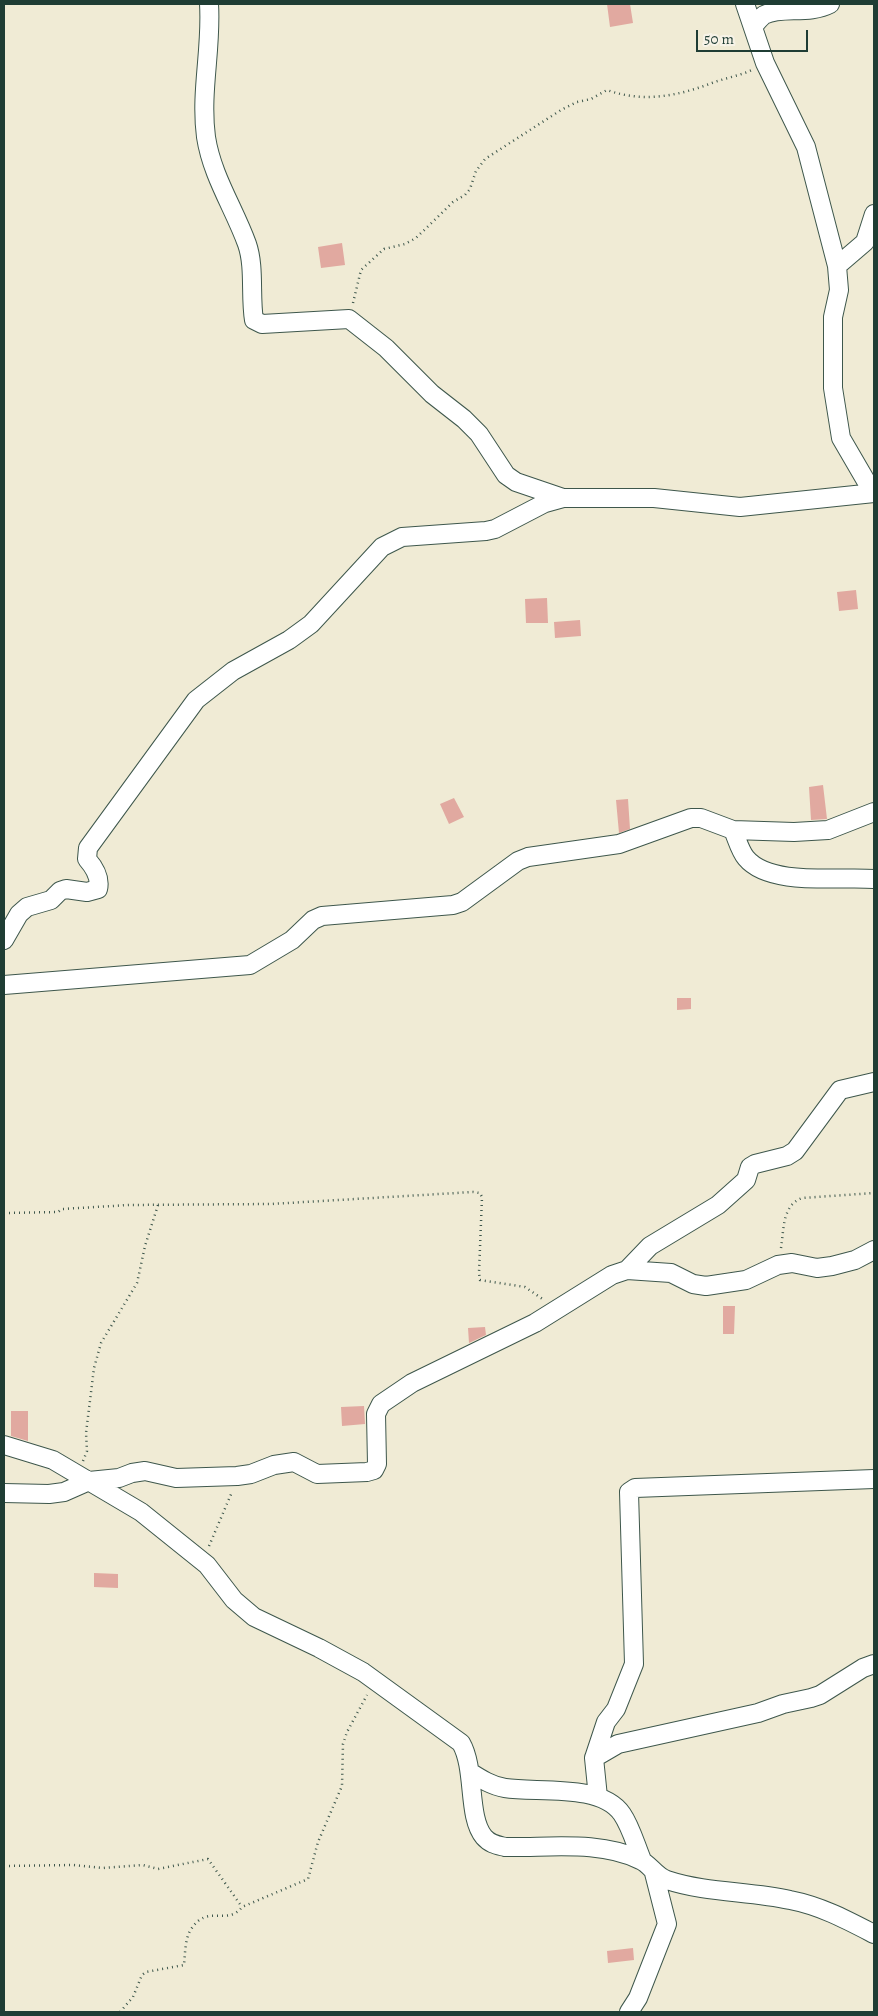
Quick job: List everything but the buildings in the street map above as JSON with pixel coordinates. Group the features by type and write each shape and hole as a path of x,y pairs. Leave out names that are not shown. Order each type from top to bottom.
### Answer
{"street":[{"path":"209,4 211,28 204,106 206,138 216,174 249,252 254,320 262,324 349,319 386,348 432,394 464,418 479,434 506,475 516,482 563,498"},
{"path":"4,940 19,914 27,907 51,900 60,891 66,889 87,892 98,888 99,879 87,858 88,848 196,700 233,671 289,640 311,624 382,547 402,537 495,529 544,503 563,498 654,498 740,507 874,493 841,438 833,388 833,317 839,290 837,266 806,147 765,63 746,4"},
{"path":"753,26 764,16 772,13 811,11 830,4"},
{"path":"837,266 865,242 874,214"},
{"path":"4,985 250,965 292,940 313,920 322,916 453,905 462,902 518,861 528,857 619,844 692,818 701,818 733,830 794,832 828,830 874,812"},
{"path":"733,830 746,858 757,867 772,874 814,878 874,879"},
{"path":"4,1493 49,1494 77,1488 89,1481 119,1478 145,1471 176,1478 237,1476 251,1474 274,1465 294,1462 317,1474 374,1470 377,1464 376,1414 381,1404 412,1383 535,1324 596,1283 627,1270 650,1246 718,1205 746,1180 750,1167 787,1156 795,1151 840,1090 874,1082"},
{"path":"627,1270 671,1273 694,1284 706,1286 746,1280 778,1265 792,1263 818,1268 832,1266 855,1260 874,1250"},
{"path":"4,1445 53,1460 141,1512 207,1564 234,1600 254,1617 319,1648 376,1680 461,1743 468,1758 478,1822 483,1836 493,1844 505,1847 594,1848 616,1852 648,1867 666,1880 741,1894 788,1899 817,1906 874,1934"},
{"path":"598,1797 594,1758 603,1729 616,1708 634,1664 629,1492 635,1488 874,1478"},
{"path":"594,1758 618,1744 758,1714 783,1704 820,1695 863,1668 874,1664"},
{"path":"470,1772 489,1783 503,1788 558,1790 598,1797 612,1802 623,1814 648,1867 667,1924 642,1989 629,2012"}],"path":[{"path":"349,319 361,270 384,249 405,244 416,238 453,202 470,189 476,171 485,159 561,110 577,102 590,100 607,90 619,94 658,99 682,94 744,74 765,63"},
{"path":"4,1213 158,1205 271,1204 480,1193 482,1198 478,1273 480,1280 526,1287 536,1292 555,1310"},
{"path":"778,1265 788,1207 793,1202 802,1198 874,1193"},
{"path":"72,1471 84,1459 87,1451 86,1433 91,1389 101,1343 137,1283 144,1246 158,1205"},
{"path":"207,1564 211,1541 229,1501 237,1476"},
{"path":"120,2012 133,1997 142,1975 146,1972 184,1965 191,1930 205,1916 210,1914 231,1917 237,1914 242,1907 308,1879 318,1842 342,1786 343,1744 347,1732 376,1680"},
{"path":"4,1866 74,1864 102,1868 143,1865 158,1869 208,1859 242,1907"}]}
